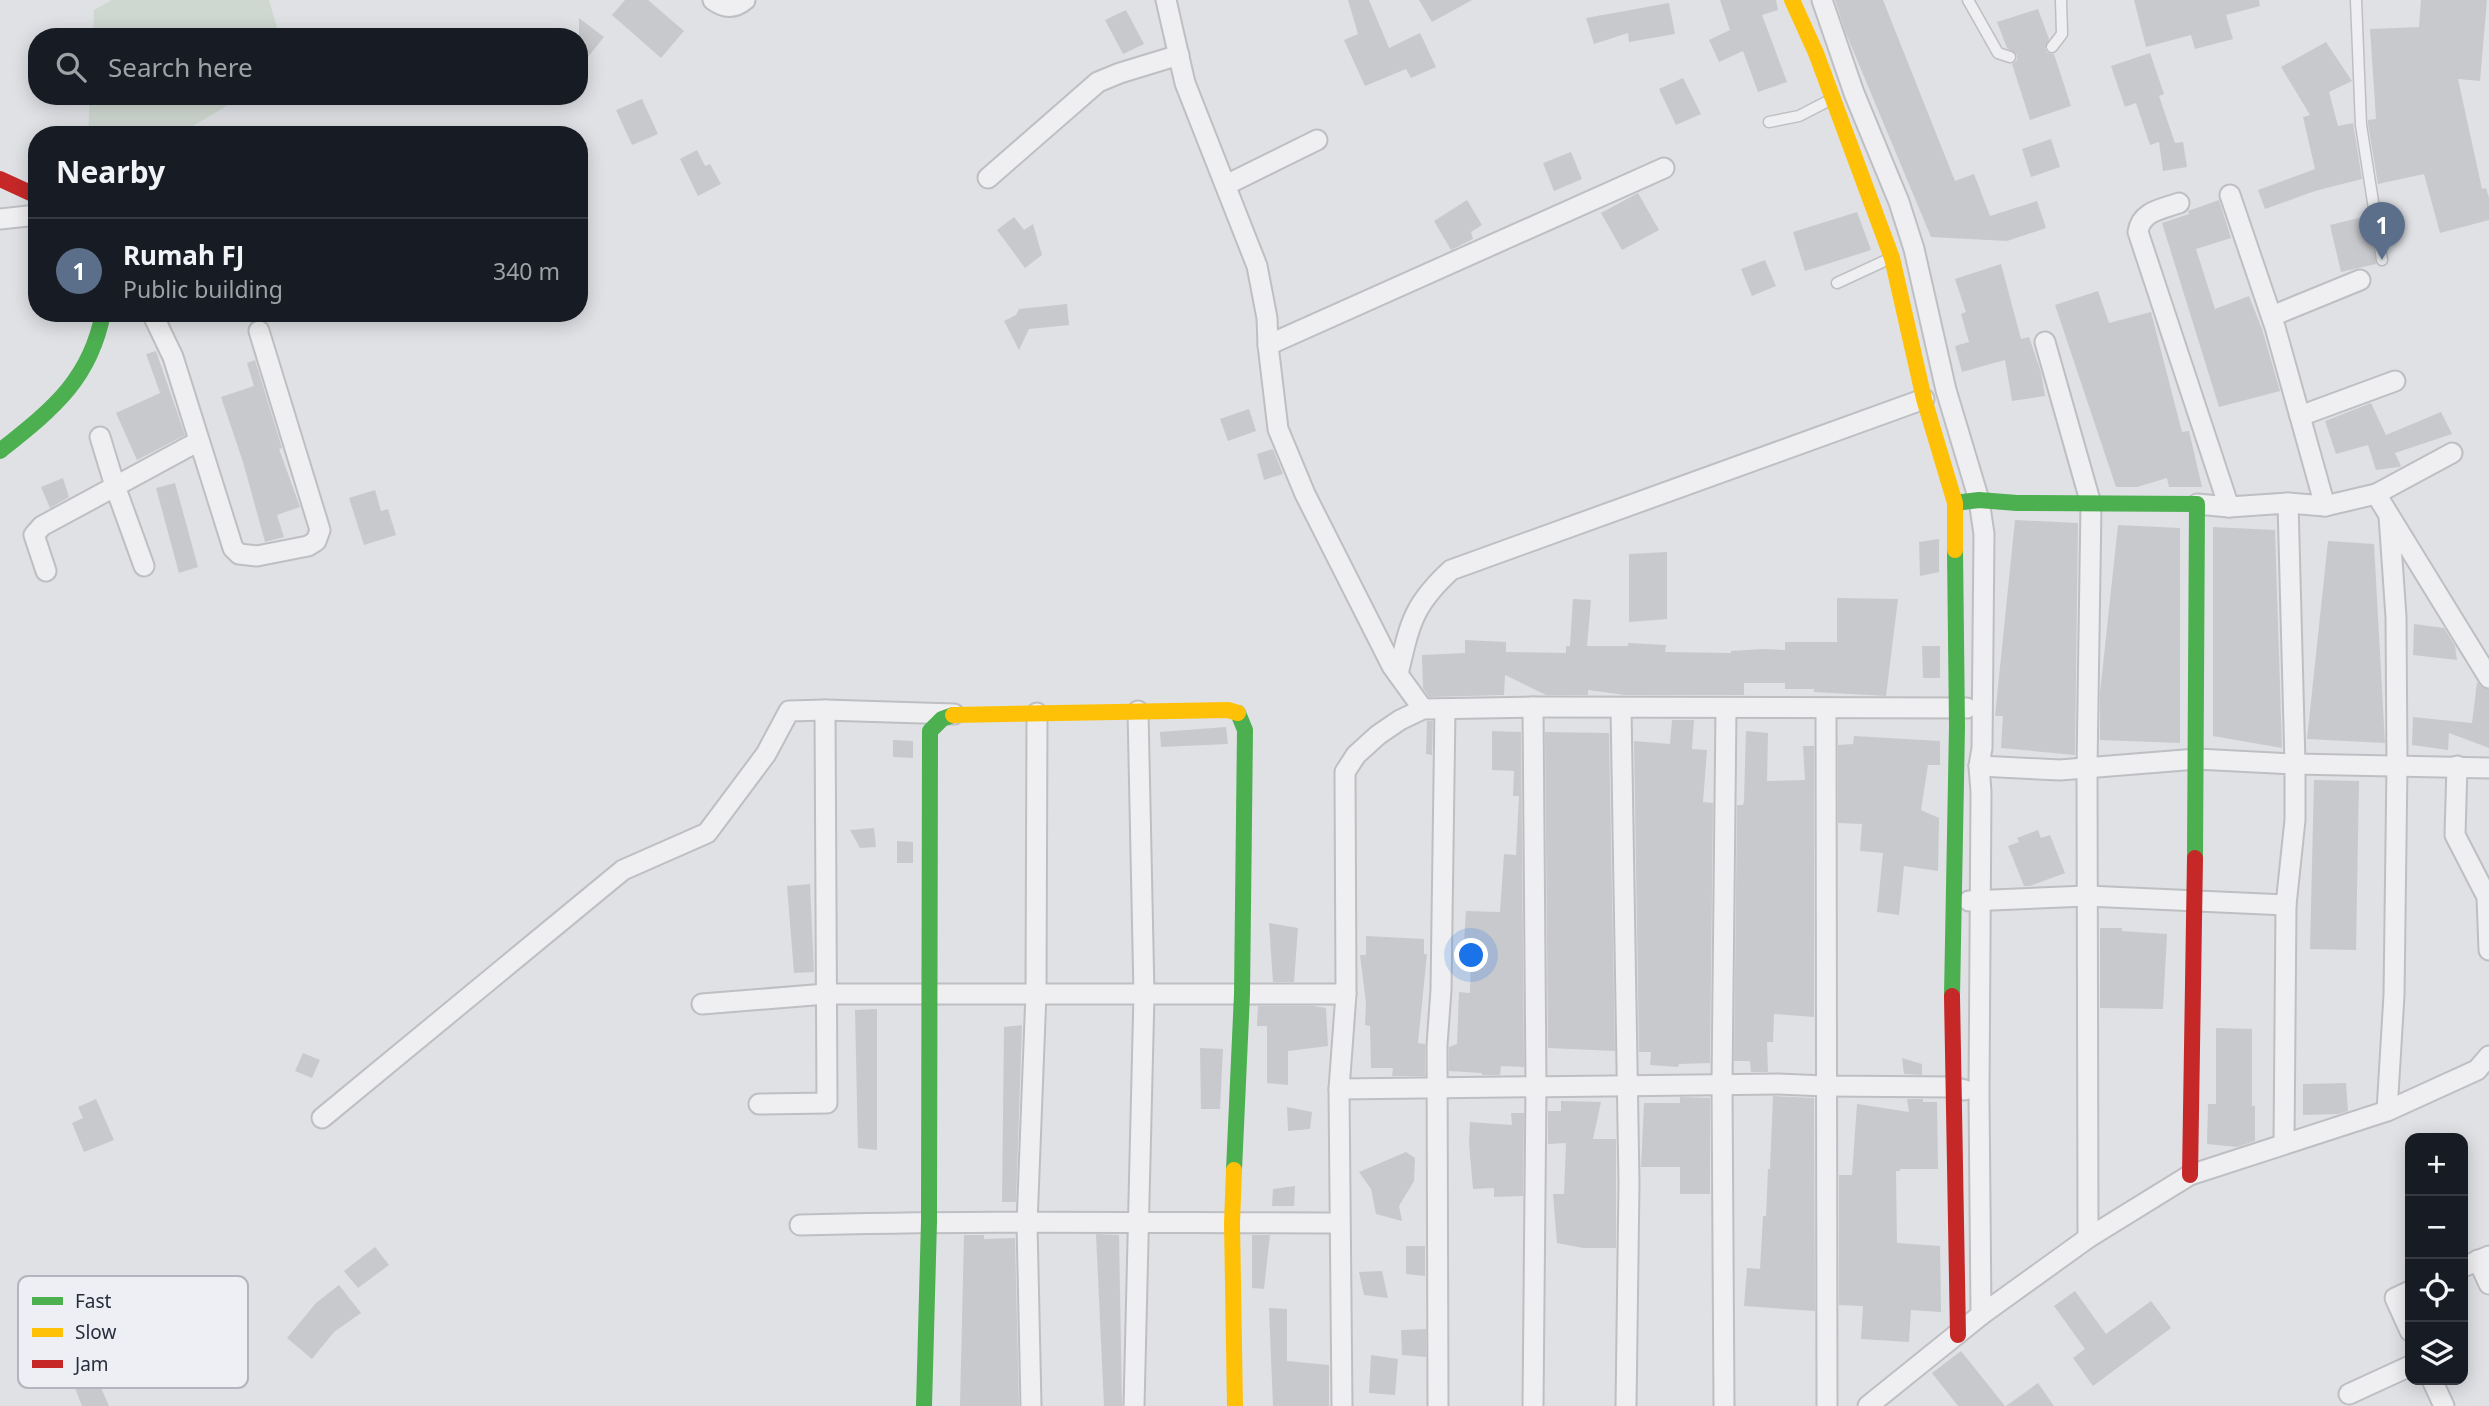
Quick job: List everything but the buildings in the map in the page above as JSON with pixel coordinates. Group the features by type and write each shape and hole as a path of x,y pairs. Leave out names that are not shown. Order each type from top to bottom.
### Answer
{"street":[{"path":"713,0 722,7 732,7 745,0"},
{"path":"1166,0 1185,83 1257,266 1268,318 1268,345 1278,429 1305,494 1398,674 1423,709"},
{"path":"1791,0 1816,53 1892,258 1924,400 1955,503 1957,708 1952,1087 1958,1335"},
{"path":"1822,0 1854,93 1899,201 1914,249 1946,390 1979,500 1984,534 1979,766 1981,1315"},
{"path":"988,178 1098,82 1179,55"},
{"path":"1226,186 1317,140"},
{"path":"1268,345 1664,168"},
{"path":"0,179 28,192"},
{"path":"2230,195 2272,316 2325,506"},
{"path":"2179,203 2150,212 2139,224 2138,232 2229,507"},
{"path":"0,219 28,216"},
{"path":"2272,316 2360,280"},
{"path":"0,451 54,407 92,359 102,322"},
{"path":"156,322 173,358 233,548 239,554 257,556 308,545 316,541 320,530 259,331"},
{"path":"2045,342 2091,504 2087,768 2088,1238"},
{"path":"2300,416 2395,382"},
{"path":"1398,674 1411,620 1428,591 1451,570 1924,400"},
{"path":"100,437 145,566"},
{"path":"46,571 34,536 42,526 200,441"},
{"path":"1955,503 1979,500 2017,503 2197,504 2229,507 2288,503 2325,506 2376,494 2452,453"},
{"path":"2376,494 2489,678"},
{"path":"2284,1144 2286,905 2295,820 2296,718 2288,503"},
{"path":"2190,1175 2197,759 2197,504"},
{"path":"2387,1111 2393,995 2397,765 2396,617 2389,516"},
{"path":"1533,707 1536,1087 1533,1406"},
{"path":"1621,708 1628,1085 1626,1406"},
{"path":"1724,1406 1722,1084 1726,708"},
{"path":"1826,708 1827,1406"},
{"path":"1342,1406 1339,1089 1346,995 1345,772 1356,755 1378,735 1423,709 1982,708"},
{"path":"1438,1406 1437,1045 1441,990 1445,709"},
{"path":"759,1104 828,1104 825,710"},
{"path":"322,1118 623,870 707,833 766,754 789,711 955,714 1238,712 1245,730 1242,994 1232,1223 1235,1406"},
{"path":"1134,1406 1144,994 1138,711"},
{"path":"1031,1406 1027,1224 1036,993 1037,713"},
{"path":"924,1406 929,1221 930,732 942,719 955,714"},
{"path":"1979,766 2060,770 2197,759 2489,768"},
{"path":"2457,766 2455,835 2487,897 2489,950"},
{"path":"1954,903 2087,896 2286,905"},
{"path":"702,1004 826,994 1346,995"},
{"path":"1868,1406 1981,1315 2088,1238 2190,1175 2387,1111 2477,1070 2489,1056"},
{"path":"1339,1089 1722,1084 1952,1087 1979,1094"},
{"path":"800,1225 929,1221 1027,1224 1339,1223"},
{"path":"2477,1261 2489,1283"},
{"path":"2405,1293 2395,1298 2405,1320"},
{"path":"2349,1394 2405,1368"},
{"path":"2434,1385 2444,1406"}],"lane":[{"path":"1968,0 1998,53 2010,57"},
{"path":"2052,47 2062,34 2061,0"},
{"path":"2356,0 2361,125 2382,260"},
{"path":"1769,122 1799,116 1833,99 1854,93"},
{"path":"1837,283 1914,249"}],"shaded area":[{"path":"112,0 269,0 277,28 93,28 94,10"},
{"path":"90,105 228,105 193,126 88,126"}],"traffic: fast":[{"path":"0,451 36,422 66,392 89,357 101,322"},
{"path":"1955,503 1979,500 2017,503 2197,504 2195,858"},
{"path":"1952,996 1957,727 1955,550"},
{"path":"1234,1170 1242,994 1245,730 1238,713"},
{"path":"924,1406 929,1221 930,731 942,719 953,715"}],"traffic: slow":[{"path":"1792,0 1816,53 1892,258 1924,399 1955,503 1955,550"},
{"path":"953,715 1228,710 1238,713"},
{"path":"1234,1170 1232,1223 1235,1406"}],"traffic: jam":[{"path":"0,179 28,192"},
{"path":"2190,1175 2195,858"},
{"path":"1952,996 1958,1335"}],"place":[{"name":"Rumah FJ","path":"2382,260"}]}
